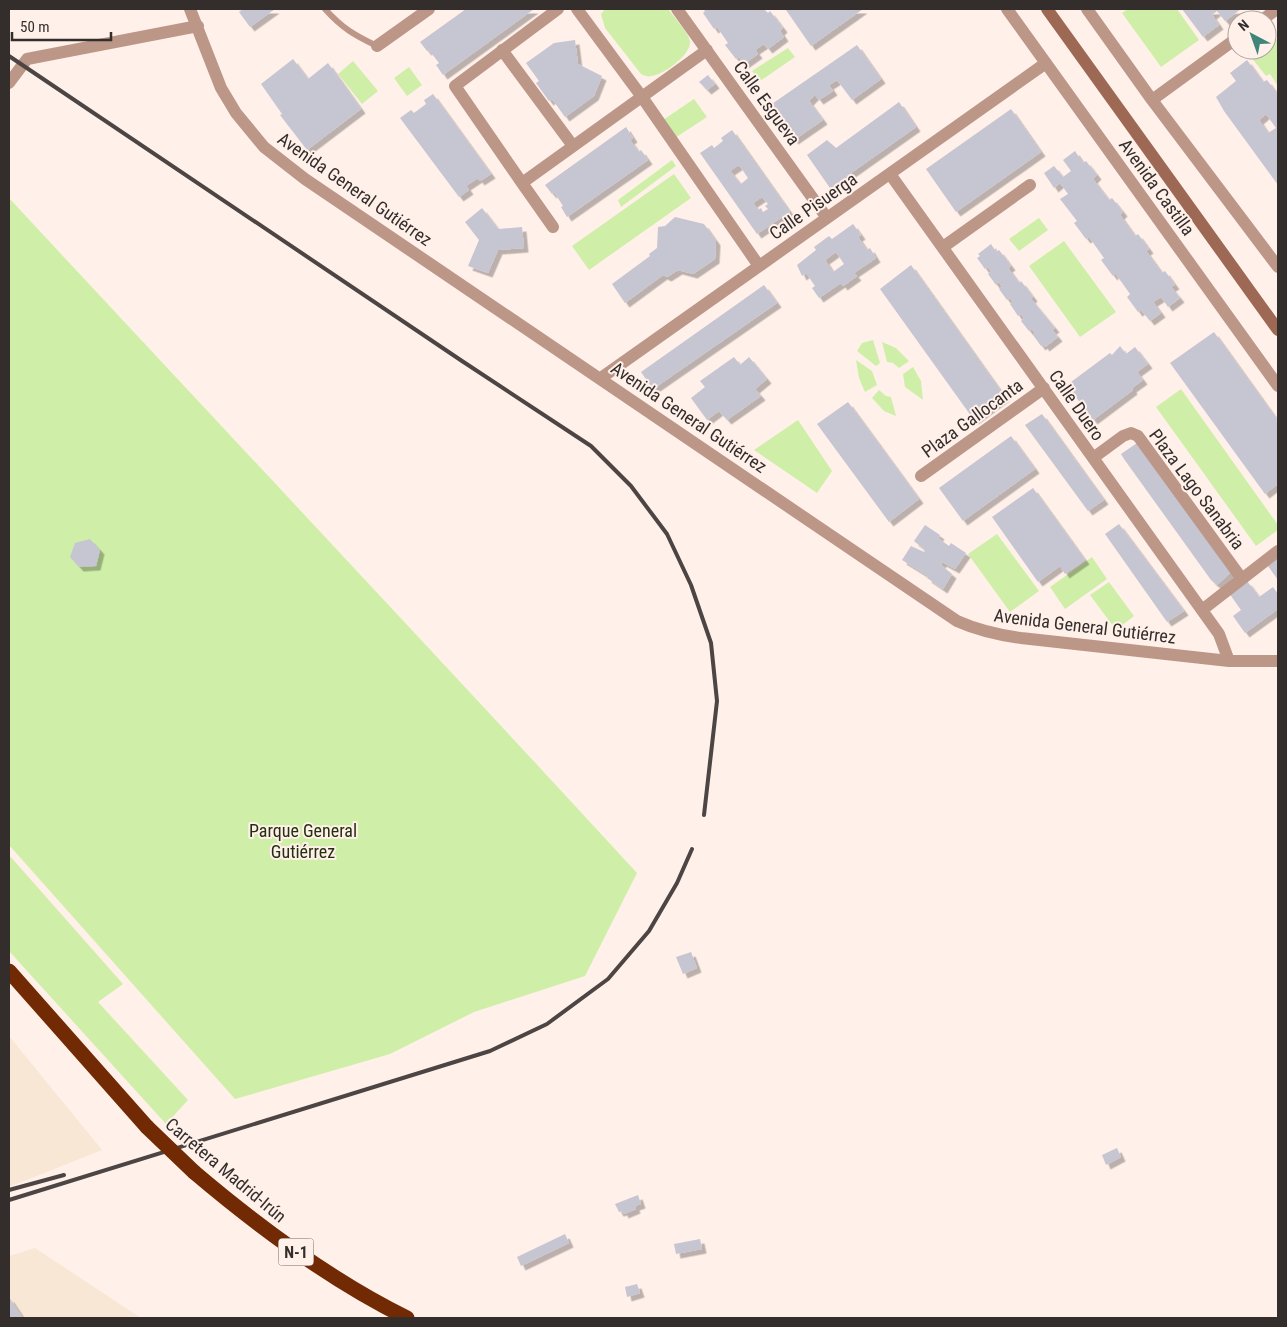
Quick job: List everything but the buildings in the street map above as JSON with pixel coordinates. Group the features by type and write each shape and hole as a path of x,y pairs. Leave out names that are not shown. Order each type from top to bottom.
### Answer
{"highway":[{"name":"Carretera Madrid-Irún","path":"9,971 147,1127 194,1172 295,1252 368,1299 407,1318"}],"street":[{"name":"Avenida General Gutiérrez","path":"190,9 222,88 236,113 264,147 305,179 957,621 1000,635 1229,661 1278,661"},
{"path":"377,46 429,9"},
{"path":"552,227 455,86 558,9"},
{"name":"Calle Esgueva","path":"677,9 827,218"},
{"name":"Avenida Castilla","path":"1008,9 1278,386"},
{"name":"Avenida Castilla","path":"1047,9 1278,330"},
{"path":"1087,9 1152,100 1278,267"},
{"path":"580,10 642,96 759,266"},
{"path":"9,82 27,59 198,26"},
{"path":"1152,100 1227,45"},
{"path":"502,50 573,146"},
{"path":"522,183 707,50"},
{"name":"Calle Pisuerga","path":"601,378 1046,63"},
{"name":"Calle Duero","path":"890,174 1219,634 1229,661"},
{"path":"943,247 1030,185"},
{"name":"Plaza Gallocanta","path":"921,476 1044,388"},
{"name":"Plaza Lago Sanabria","path":"1093,458 1123,436 1131,433 1138,436 1242,579"},
{"path":"1202,610 1278,551"}],"lane":[{"path":"325,9 338,24 354,35 377,46"}],"shaded area":[{"path":"9,1036 102,1150 9,1187"},
{"path":"35,1248 141,1318 9,1318 9,1256"}],"green space":[{"path":"605,9 668,9 687,33 690,41 687,52 663,72 651,76 642,75 605,28 601,14"},
{"path":"1128,9 1177,9 1199,40 1161,67 1122,13"},
{"path":"1277,39 1278,86 1270,74 1266,76 1253,60 1277,60"},
{"path":"788,48 795,57 760,81 752,71"},
{"path":"353,61 378,91 362,104 338,74"},
{"path":"409,67 422,85 407,96 394,78"},
{"path":"694,99 707,117 675,138 663,120"},
{"path":"672,160 676,166 621,207 618,200"},
{"path":"674,174 691,198 589,270 572,246"},
{"name":"Parque General Gutiérrez","path":"9,198 637,873 585,976 474,1012 390,1054 235,1099 9,845"},
{"path":"1039,218 1048,230 1019,251 1009,239"},
{"path":"1064,241 1116,312 1080,337 1029,266"},
{"path":"873,340 880,363 876,366 857,351 862,343"},
{"path":"882,342 896,348 909,361 899,368 893,363 887,362"},
{"path":"856,360 872,371 877,385 865,392 859,378"},
{"path":"913,367 921,381 923,400 905,387 903,374"},
{"path":"1181,389 1278,525 1278,530 1256,546 1156,407"},
{"path":"879,390 886,396 891,397 896,416 884,411 872,398"},
{"path":"798,420 832,471 817,493 754,450"},
{"path":"997,534 1039,591 1010,612 968,554"},
{"path":"1092,557 1107,579 1065,609 1050,587"},
{"path":"1109,582 1134,616 1116,630 1090,595"},
{"path":"9,855 123,984 98,1002 188,1100 166,1124 9,951"}],"railway":[{"path":"9,56 591,446 631,486 667,534 691,585 711,643 717,701 704,815"},
{"path":"9,1200 490,1051 547,1024 608,979 649,931 677,883 692,849"},
{"path":"9,1190 64,1175"}]}
